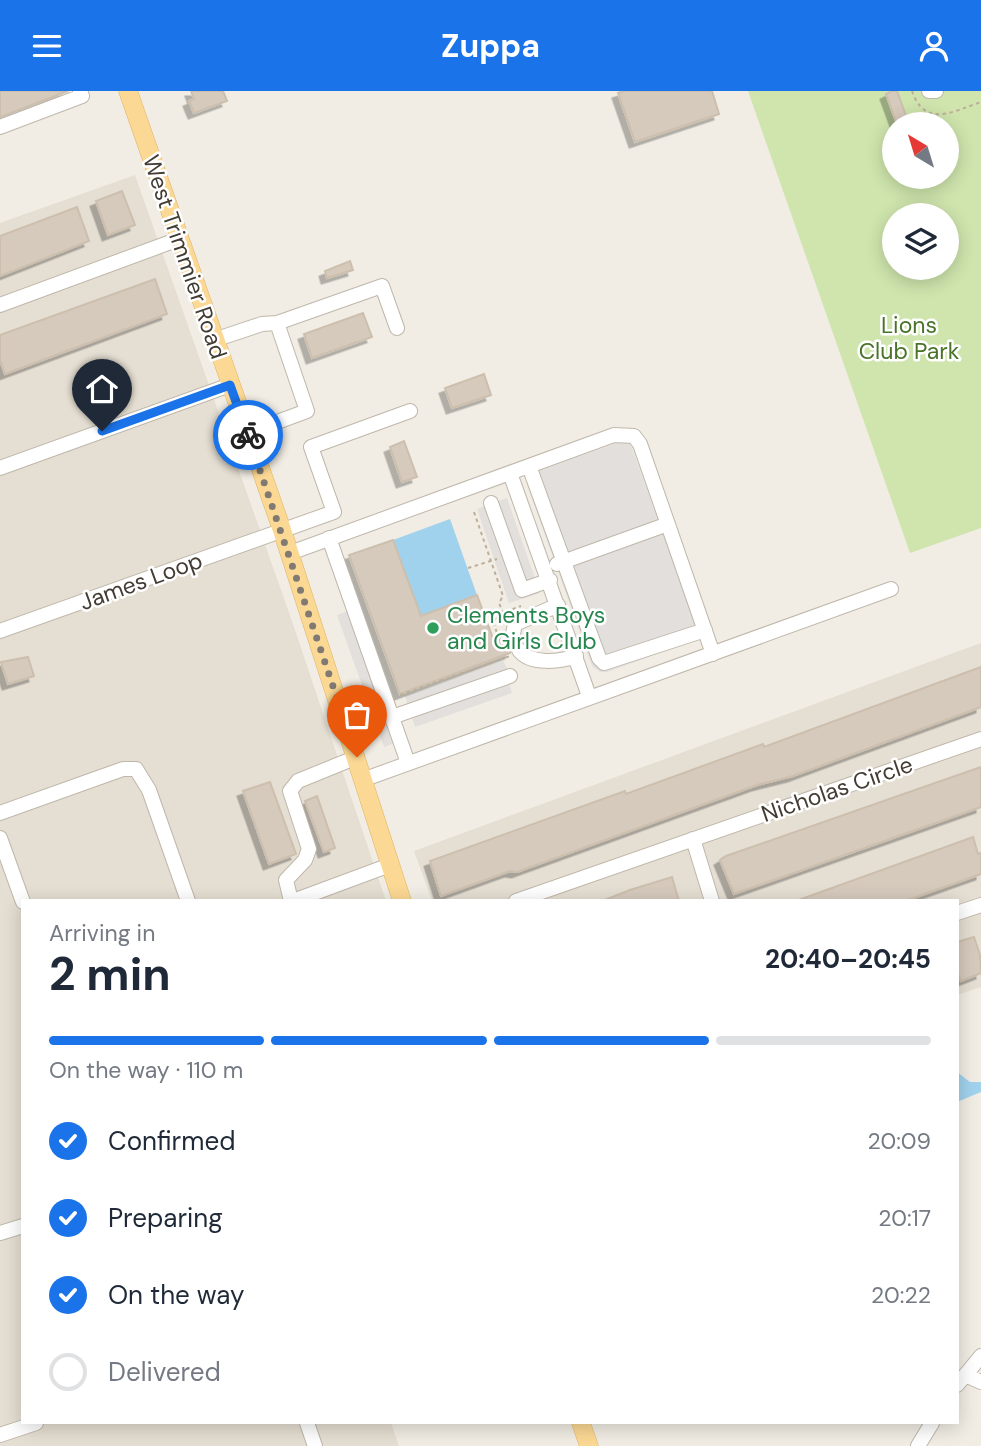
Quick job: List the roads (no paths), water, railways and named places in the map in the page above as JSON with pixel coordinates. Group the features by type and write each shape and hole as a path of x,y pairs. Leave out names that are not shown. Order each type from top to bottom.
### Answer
{"main road":[{"name":"West Trimmier Road","path":"128,91 290,552 401,899"},
{"path":"581,1424 589,1446"}],"street":[{"path":"0,127 82,96 80,91"},
{"path":"929,91 936,91"},
{"path":"0,305 179,239"},
{"path":"214,339 262,324 277,323 382,286 397,328"},
{"path":"247,433 307,411 277,323"},
{"path":"0,468 230,385"},
{"name":"James Loop","path":"0,631 334,512 311,447 411,411"},
{"path":"290,552 614,435 634,436 640,444 713,654"},
{"path":"529,466 599,658 604,663 705,630"},
{"path":"510,473 589,696"},
{"path":"491,503 522,590 564,561 668,524"},
{"path":"329,538 408,763"},
{"path":"365,779 891,589"},
{"path":"506,636 515,624 558,605"},
{"path":"512,654 550,660 576,656"},
{"path":"392,717 510,677"},
{"name":"Nicholas Circle","path":"522,899 981,739"},
{"path":"295,899 286,880 305,860 309,849 290,791 298,781 357,757"},
{"path":"0,813 123,769 136,769 149,790 187,899"},
{"path":"0,838 22,899"},
{"path":"693,839 711,899"},
{"path":"301,899 390,865"},
{"path":"959,912 981,905"},
{"path":"0,1233 21,1227"},
{"path":"961,1380 981,1356"},
{"path":"961,1380 981,1382"},
{"path":"0,1435 33,1424"},
{"path":"307,1424 316,1446"},
{"path":"918,1446 931,1424"}],"water":[{"path":"450,519 477,595 421,616 393,540"},
{"path":"959,1074 970,1082 981,1082 981,1092 959,1101"}],"place":[{"name":"Clements Boys and Girls Club","path":"433,628"}],"park label":[{"name":"Lions Club Park","path":"909,338"}]}
